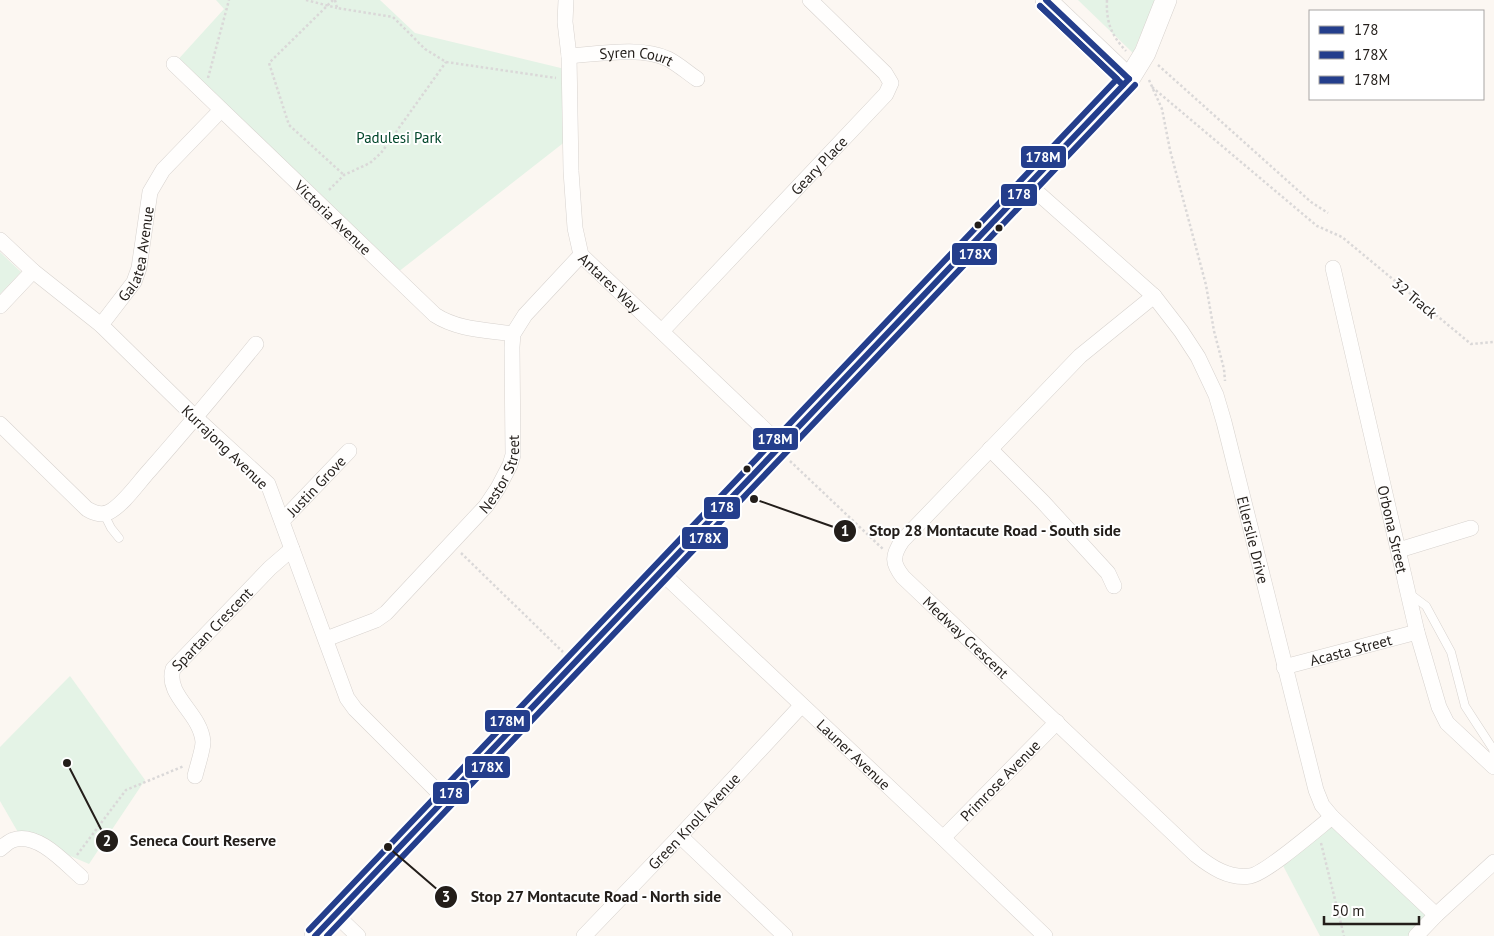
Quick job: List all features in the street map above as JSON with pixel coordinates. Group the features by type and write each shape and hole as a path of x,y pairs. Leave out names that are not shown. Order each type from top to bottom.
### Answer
{"main road":[{"path":"1046,0 1129,79"},
{"path":"315,936 662,573 779,447 1129,79 1143,57 1166,0"}],"street":[{"name":"Antares Way","path":"566,0 565,22 569,56 574,228 581,255 662,331 779,447"},
{"name":"Geary Place","path":"662,331 886,94 891,83 885,73 810,0"},
{"name":"Syren Court","path":"569,56 634,52 649,54 668,59 697,79"},
{"name":"Victoria Avenue","path":"174,64 435,315 446,322 458,326 513,334"},
{"name":"Galatea Avenue","path":"101,325 134,282 139,268 150,192 163,170 222,110"},
{"name":"Ellerslie Drive","path":"1029,184 1154,296 1198,357 1216,395 1316,790 1322,804 1332,817 1436,915"},
{"name":"Kurrajong Avenue","path":"0,240 33,271 101,325 196,418 268,484 343,688 355,709 446,800"},
{"path":"513,334 526,314 581,255"},
{"name":"Orbona Street","path":"1333,268 1417,632 1439,707 1447,722 1494,767"},
{"path":"0,306 33,271"},
{"path":"894,559 896,550 902,541 1080,356 1154,296"},
{"name":"Nestor Street","path":"326,639 376,620 386,613 492,497 510,465 513,455 513,334"},
{"path":"0,424 87,509 96,514 104,514 112,511 120,503 196,418 256,344"},
{"path":"990,449 1043,502 1108,573 1114,586"},
{"name":"Justin Grove","path":"282,521 349,451"},
{"path":"1399,550 1471,528"},
{"name":"Spartan Crescent","path":"195,776 203,742 197,722 174,689 171,681 173,668 270,568 292,550"},
{"name":"Medway Crescent","path":"894,559 896,567 903,577 1196,855 1214,868 1230,874 1252,876 1265,869 1332,817"},
{"name":"Launer Avenue","path":"662,573 1045,936"},
{"name":"Acasta Street","path":"1284,667 1417,632"},
{"name":"Green Knoll Avenue","path":"584,936 801,706"},
{"name":"Primrose Avenue","path":"943,838 1057,722"},
{"path":"680,836 785,936"},
{"path":"0,849 13,840 26,838 35,840 81,877"},
{"path":"1416,936 1494,862"},
{"path":"335,914 358,936"}],"lane":[{"path":"104,514 119,538"},
{"path":"1408,593 1426,606 1451,652 1465,706 1493,749 1494,755"}],"path":[{"path":"206,85 230,0"},
{"path":"306,0 326,7 393,17 424,49 446,62 561,79"},
{"path":"337,8 334,0 269,63 289,125 344,174"},
{"path":"1107,0 1106,14 1115,39 1126,51 1143,57 1311,202 1328,214"},
{"path":"1143,57 1152,87 1162,109 1170,150 1206,285 1214,331 1224,369 1226,389"},
{"path":"329,190 344,174 370,163 381,153 446,62"},
{"name":"32 Track","path":"1152,87 1317,226 1342,237 1471,344 1494,342"},
{"path":"779,447 894,559"},
{"path":"451,543 567,656"},
{"path":"68,866 126,790 199,760"},
{"path":"1315,831 1320,841 1344,936"}],"green space":[{"name":"Padulesi Park","path":"216,0 380,0 415,33 569,70 571,137 393,276 174,64 224,9"},
{"path":"1078,0 1155,0 1133,53"},
{"path":"0,252 21,272 0,294"},
{"path":"70,676 145,780 89,864 19,834 0,801 0,747"},
{"path":"1332,817 1436,915 1416,936 1320,936 1279,858"}],"transit line":[{"name":"178","path":"1046,0 1129,79"},
{"name":"178X","path":"1040,6 1123,85"},
{"name":"178M","path":"309,930 1117,79 1040,6"},
{"name":"178","path":"315,936 1129,79"},
{"name":"178X","path":"327,936 1135,85"}],"place":[{"name":"Stop 28 Montacute Road - South side","path":"754,499"},
{"name":"Seneca Court Reserve","path":"67,763"},
{"name":"Stop 27 Montacute Road - North side","path":"388,847"}]}
